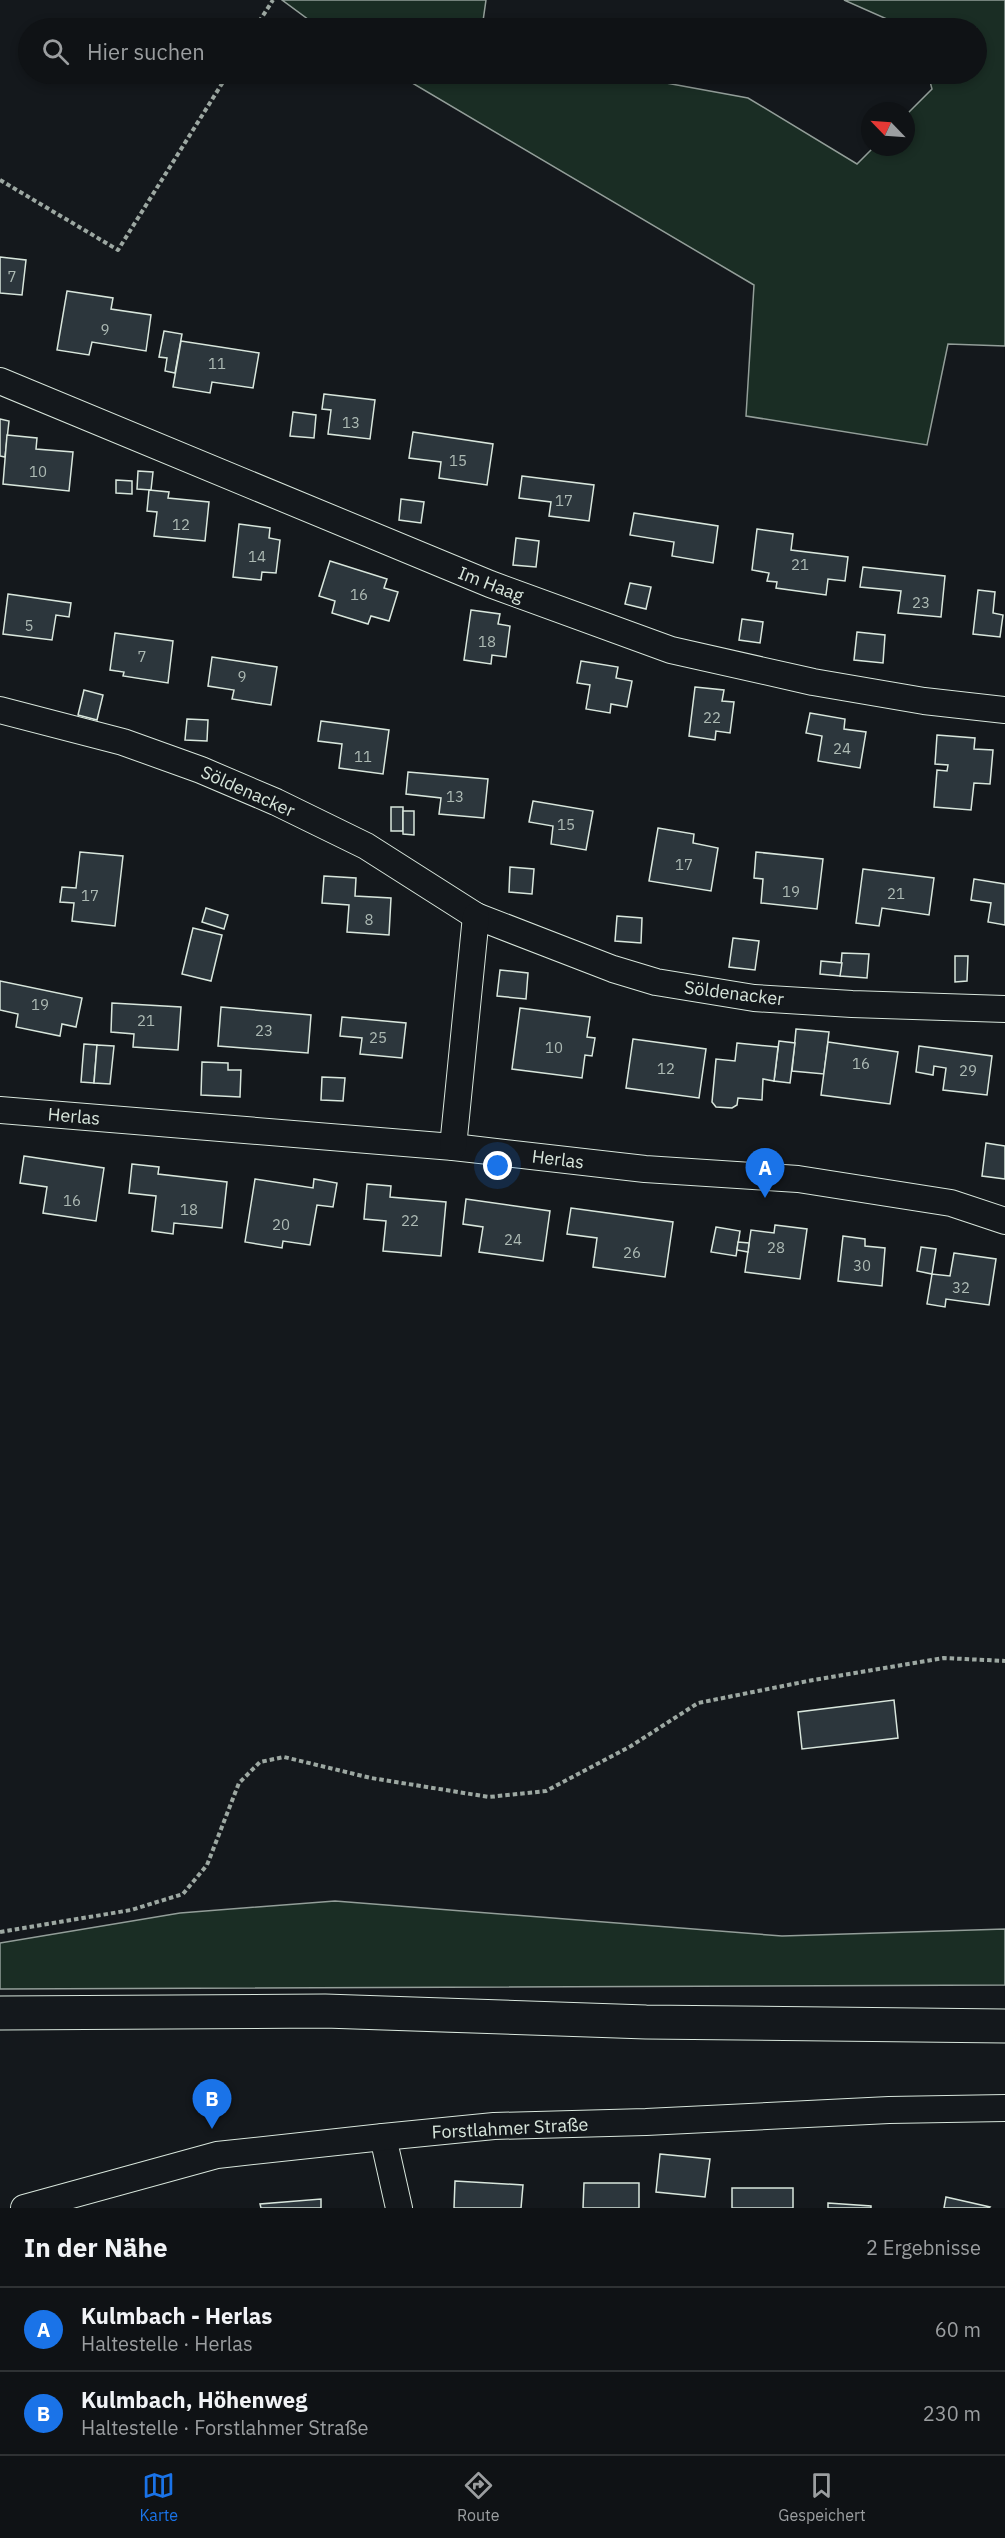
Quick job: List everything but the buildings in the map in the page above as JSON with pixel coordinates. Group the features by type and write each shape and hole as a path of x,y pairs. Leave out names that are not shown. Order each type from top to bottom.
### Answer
{"main road":[{"path":"0,2013 326,2012 646,2022 1005,2026"}],"street":[{"name":"Im Haag","path":"0,381 490,584 671,650 813,682 924,701 1005,710"},
{"name":"Söldenacker","path":"0,710 123,742 201,770 276,802 366,846 476,916 612,969 702,992 754,998 1005,1009"},
{"path":"453,1147 476,916"},
{"name":"Herlas","path":"0,1110 453,1147 645,1169 798,1179 951,1203 1005,1221"},
{"name":"Forstlahmer Straße","path":"24,2208 217,2155 383,2137 495,2126 646,2122 878,2110 1005,2108"},
{"path":"383,2137 399,2208"}],"path":[{"path":"261,18 273,0"},
{"path":"0,180 118,250 222,84"},
{"path":"0,1932 131,1910 183,1894 207,1865 239,1783 260,1762 284,1757 371,1778 489,1797 546,1791 631,1746 698,1702 944,1658 1005,1661"}],"green space":[{"path":"282,0 486,0 483,18 306,18"},
{"path":"844,0 1005,0 1005,346 948,344 927,445 746,416 754,285 414,84 672,84 748,98 857,164 865,156 915,156 915,106 932,89 931,84 987,84 987,18 884,18"},
{"path":"335,1901 782,1936 1005,1929 1005,1985 0,1989 0,1943 180,1913"}],"place":[{"name":"Kulmbach - Herlas","path":"765,1198"},
{"name":"Kulmbach, Höhenweg","path":"212,2129"}]}
